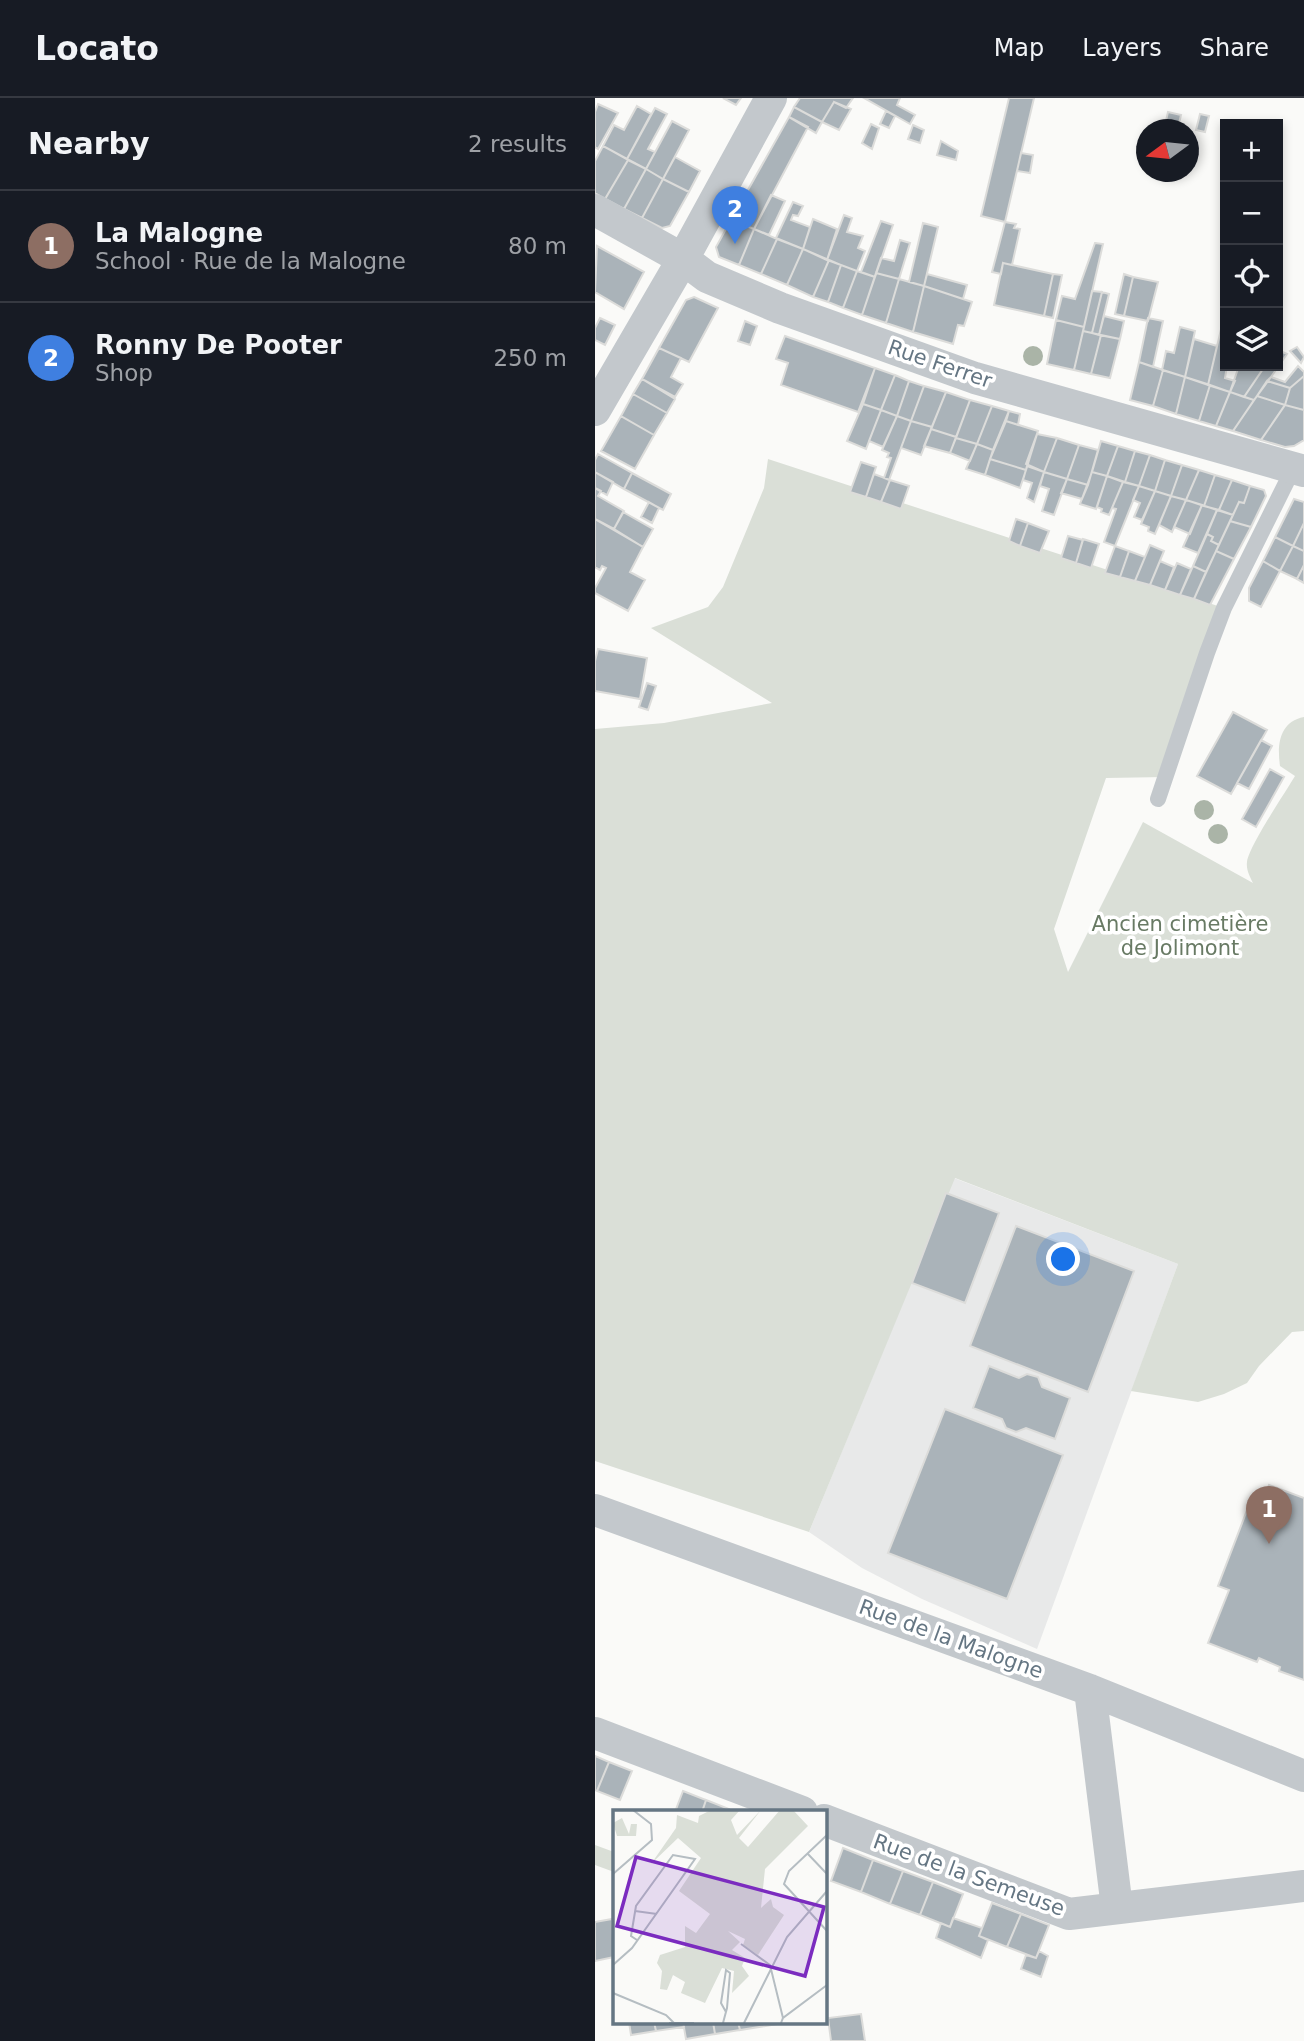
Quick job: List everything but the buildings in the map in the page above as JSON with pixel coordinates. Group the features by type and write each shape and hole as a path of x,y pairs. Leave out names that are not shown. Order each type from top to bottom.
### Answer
{"street":[{"path":"595,411 683,259 771,98"},
{"name":"Rue Ferrer","path":"595,209 683,259 707,277 780,308 975,378 1300,468"},
{"name":"Rue de la Malogne","path":"595,1510 1090,1690 1304,1776"},
{"path":"1090,1690 1117,1908"},
{"path":"595,1732 797,1810"},
{"name":"Rue de la Semeuse","path":"826,1821 1069,1914 1304,1886"}],"lane":[{"path":"1158,799 1224,608 1300,468"}],"shaded area":[{"path":"954,1178 1178,1264 1037,1649 922,1599 862,1568 809,1532"}],"green space":[{"name":"Ancien cimetière de Jolimont","path":"768,459 1224,608 1165,777 1106,778 1054,929 1068,972 1143,822 1253,883 1247,868 1249,854 1295,776 1280,766 1281,736 1289,724 1304,717 1304,1331 1292,1332 1259,1366 1247,1383 1224,1394 1198,1402 1131,1391 1178,1264 955,1178 809,1532 595,1461 595,729 664,723 772,703 651,628 708,607 723,587 764,488"},
{"path":"595,1845 613,1852 613,1872 595,1865"}],"place":[{"name":"Ronny De Pooter","path":"735,244"},
{"name":"La Malogne","path":"1269,1544"}]}
